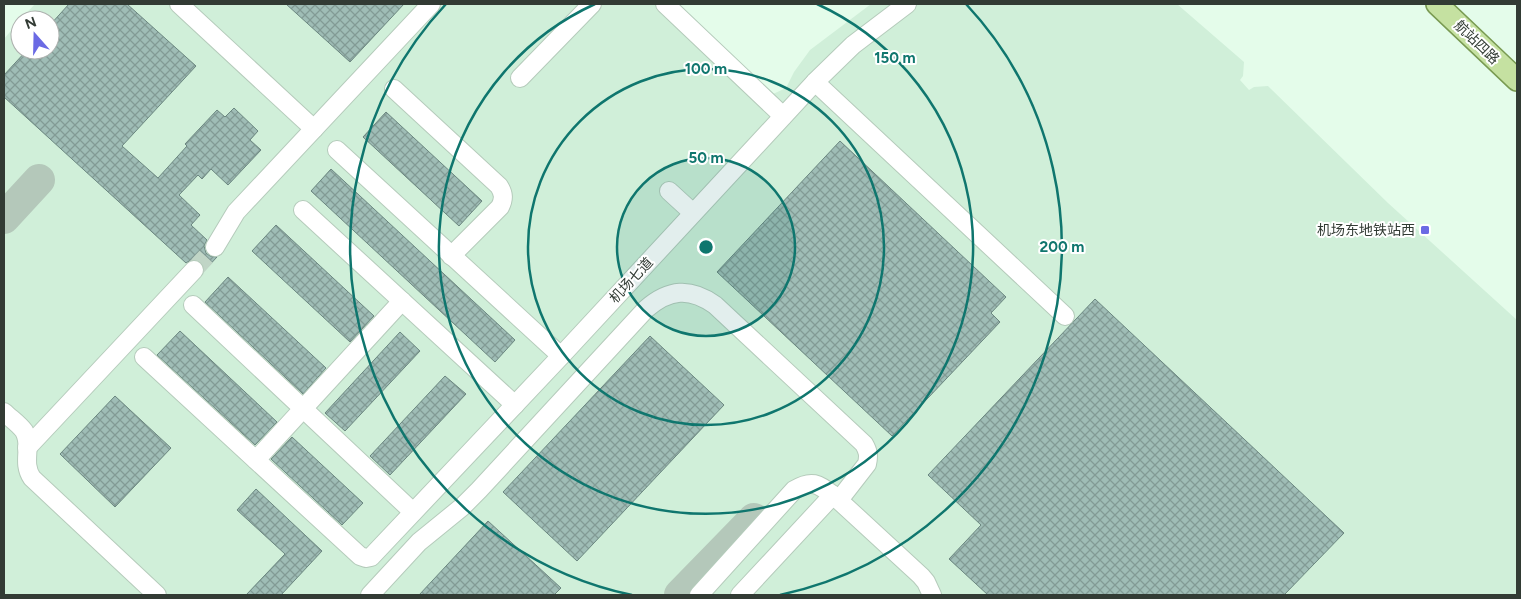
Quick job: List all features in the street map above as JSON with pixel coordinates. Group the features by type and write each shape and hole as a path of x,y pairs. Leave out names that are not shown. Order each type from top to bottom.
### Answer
{"main road":[{"name":"航站四路","path":"1438,4 1517,80"}],"lane":[{"path":"180,4 314,129"},
{"path":"215,247 236,212 431,4"},
{"path":"520,78 592,4"},
{"path":"665,4 783,116"},
{"name":"机场七道","path":"256,460 360,556 371,557 561,356 815,82 853,45 907,4"},
{"path":"815,82 1064,316"},
{"path":"394,90 499,186 502,191 504,200 500,207 451,256"},
{"path":"337,150 561,356"},
{"path":"669,191 693,213"},
{"path":"303,210 515,405"},
{"path":"27,448 194,270"},
{"path":"370,595 420,542 479,490 646,309 654,302 674,293 696,294 715,305 864,444 868,450 867,464 740,595"},
{"path":"144,357 256,460 402,301"},
{"path":"193,305 413,512"},
{"path":"4,412 24,431 27,439 26,464 32,478 157,595"},
{"path":"699,595 794,490 803,484 812,483 836,497 922,576 932,595"}],"shaded area":[{"path":"35,4 676,4 773,94 786,88 794,72 810,50 871,4 1177,4 1244,62 1243,76 1240,80 1249,90 1254,87 1268,86 1388,203 1517,320 1517,595 4,595 4,39 10,32 10,60 60,60 60,10 29,10"}],"building":[{"path":"69,4 127,4 196,66 122,146 158,178 187,146 185,144 217,110 225,117 234,108 258,131 250,140 261,150 228,185 211,169 202,179 198,175 179,195 200,215 191,225 207,240 204,246 206,253 217,257 204,271 202,263 197,260 191,260 186,263 4,97 4,75 18,60 60,60 60,14"},
{"path":"286,4 404,4 350,62"},
{"path":"386,112 482,201 459,226 363,137"},
{"path":"840,141 1006,297 991,313 1000,322 892,436 717,272"},
{"path":"331,169 515,340 495,362 311,191"},
{"path":"276,225 374,316 350,342 252,251"},
{"path":"228,277 326,368 303,394 205,302"},
{"path":"1095,299 1344,533 1284,595 988,595 949,559 981,525 928,475"},
{"path":"180,331 277,422 255,445 157,355"},
{"path":"400,332 420,351 345,431 325,413"},
{"path":"650,336 724,405 577,561 503,492"},
{"path":"445,376 466,394 390,475 370,456"},
{"path":"115,396 171,448 115,507 60,454"},
{"path":"292,437 363,503 342,525 271,459"},
{"path":"256,489 322,551 281,595 246,595 285,554 237,510"},
{"path":"488,521 561,588 554,595 419,595"}],"taxiway":[{"path":"4,218 39,180"},
{"path":"680,595 754,519"}],"tunnel":[{"path":"194,270 215,247"}],"place":[{"name":"机场东地铁站西","path":"1425,230"}]}
